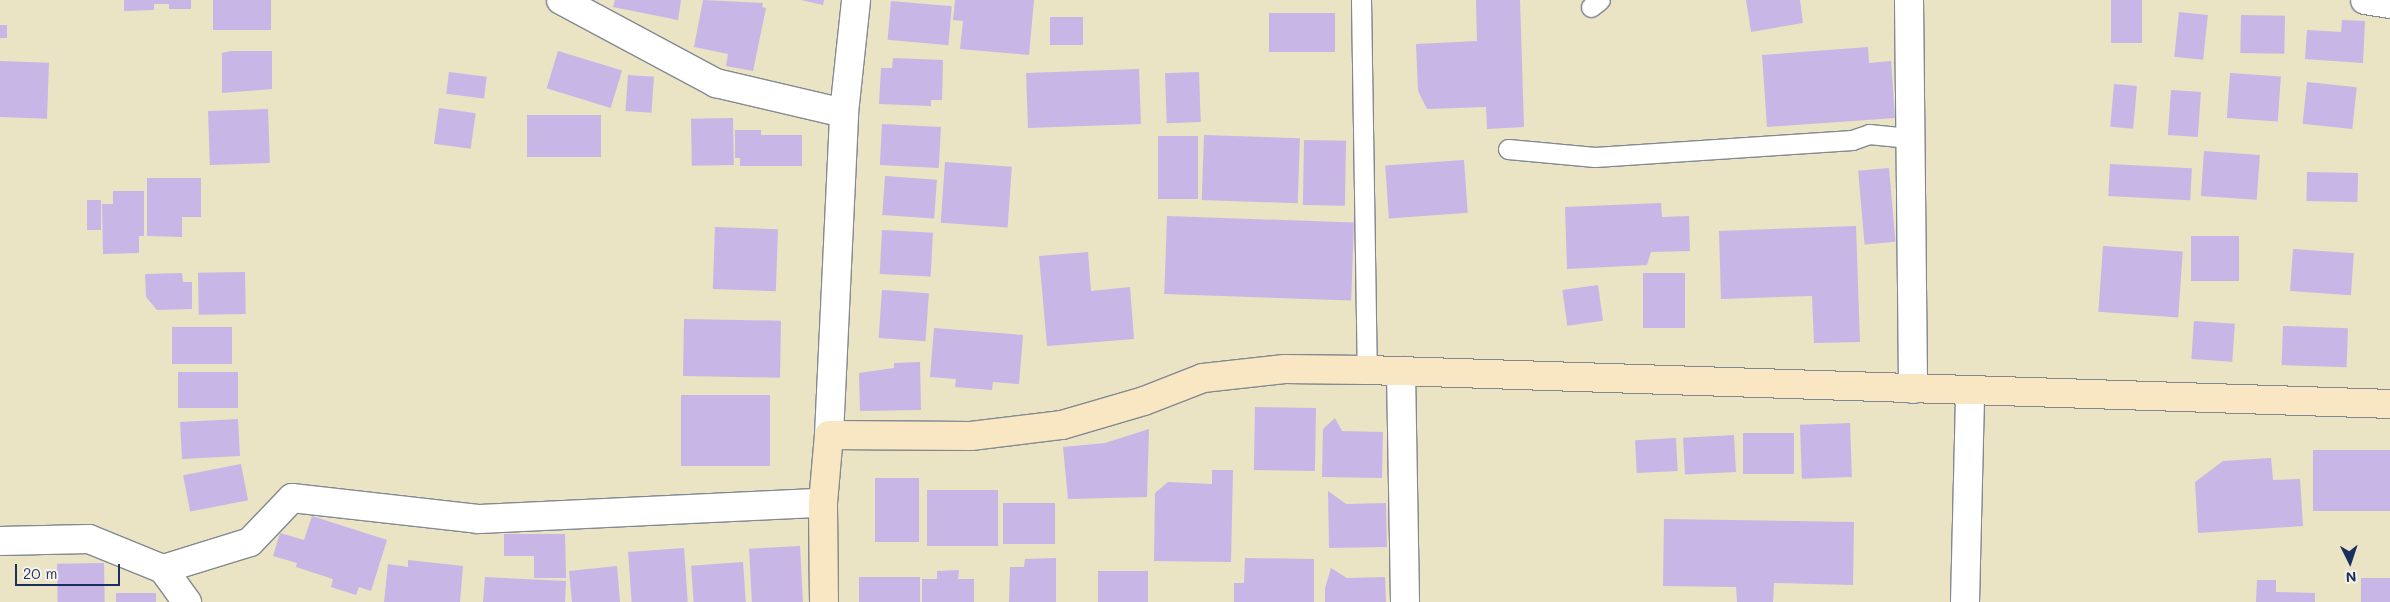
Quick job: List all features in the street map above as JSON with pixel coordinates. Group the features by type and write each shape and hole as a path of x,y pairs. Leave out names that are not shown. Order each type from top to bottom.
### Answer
{"street":[{"path":"561,0 716,83 844,113"},
{"path":"824,602 823,503 829,435 844,113 856,0"},
{"path":"1909,0 1908,138 1913,389"},
{"path":"2365,0 2390,4"},
{"path":"829,435 971,436 1062,425 1144,401 1203,378 1285,369 1401,371 2390,404"},
{"path":"1401,371 1405,602"},
{"path":"1965,602 1970,390"},
{"path":"163,568 250,542 292,498 478,520 823,503"},
{"path":"0,541 89,539 163,568 187,602"}],"lane":[{"path":"1361,0 1367,370"},
{"path":"1508,148 1595,157 1852,140 1869,134 1908,138"}],"building":[{"path":"124,0 191,0 191,9 169,9 169,4 154,4 154,10 124,11"},
{"path":"213,0 271,0 271,30 213,30"},
{"path":"615,0 681,0 678,20 613,7"},
{"path":"703,0 763,3 762,7 766,8 753,71 726,66 728,54 694,47"},
{"path":"801,0 824,0 823,5"},
{"path":"955,0 1034,0 1029,55 960,49 963,21 953,20"},
{"path":"1476,0 1520,0 1524,127 1487,129 1486,107 1427,109 1418,91 1416,44 1477,41"},
{"path":"1746,0 1800,0 1803,23 1751,32"},
{"path":"2111,0 2142,0 2142,43 2111,43"},
{"path":"891,1 952,6 948,45 888,40"},
{"path":"2179,12 2208,15 2203,60 2174,57"},
{"path":"1269,13 1335,13 1335,52 1269,52"},
{"path":"2241,15 2285,16 2284,54 2240,53"},
{"path":"1050,17 1083,17 1083,45 1050,45"},
{"path":"2342,20 2365,21 2363,63 2305,59 2307,30 2341,32"},
{"path":"0,25 7,25 7,38 0,38"},
{"path":"1868,47 1869,63 1891,61 1895,118 1767,127 1762,55"},
{"path":"231,51 272,51 272,89 222,93 222,53"},
{"path":"558,51 622,71 611,108 547,88"},
{"path":"893,58 943,60 942,100 931,100 931,106 879,104 881,68 892,68"},
{"path":"0,61 49,63 47,119 0,117"},
{"path":"1139,69 1141,124 1028,128 1026,73"},
{"path":"449,72 487,77 484,98 446,94"},
{"path":"1199,72 1201,122 1167,123 1165,73"},
{"path":"2230,73 2281,77 2278,121 2227,118"},
{"path":"628,75 654,77 651,113 625,111"},
{"path":"2307,82 2357,87 2352,129 2303,124"},
{"path":"2114,84 2137,86 2133,129 2110,127"},
{"path":"2171,90 2201,92 2198,137 2168,135"},
{"path":"439,108 476,113 471,149 434,144"},
{"path":"268,109 270,163 210,165 208,111"},
{"path":"527,115 601,115 601,157 527,157"},
{"path":"733,118 734,165 692,166 691,119"},
{"path":"882,124 941,127 939,168 880,165"},
{"path":"735,130 761,130 761,135 802,135 802,166 740,166 740,158 735,158"},
{"path":"1204,135 1300,138 1298,203 1202,200"},
{"path":"1158,136 1198,136 1198,199 1158,199"},
{"path":"1304,140 1346,141 1345,206 1303,205"},
{"path":"2204,151 2260,155 2257,200 2201,196"},
{"path":"1464,160 1468,213 1389,218 1385,166"},
{"path":"945,162 1012,167 1008,228 941,223"},
{"path":"2110,164 2192,168 2190,200 2108,196"},
{"path":"1889,168 1895,242 1865,244 1858,171"},
{"path":"2307,172 2358,173 2357,202 2306,201"},
{"path":"885,176 937,180 934,219 882,215"},
{"path":"147,178 201,178 201,217 182,217 182,237 147,236"},
{"path":"113,191 144,191 144,236 139,236 139,253 103,254 102,204 113,204"},
{"path":"87,200 101,200 101,230 87,230"},
{"path":"1661,203 1662,217 1689,216 1690,251 1651,252 1647,265 1567,269 1565,207"},
{"path":"1167,216 1354,223 1351,300 1164,294"},
{"path":"1856,226 1860,342 1814,343 1812,296 1721,299 1719,231"},
{"path":"715,227 778,229 776,291 713,289"},
{"path":"882,230 933,233 931,277 880,274"},
{"path":"2191,236 2239,236 2239,281 2191,281"},
{"path":"2103,246 2183,252 2178,317 2098,312"},
{"path":"2293,249 2354,253 2351,295 2290,291"},
{"path":"1088,252 1091,291 1130,287 1134,339 1047,346 1039,256"},
{"path":"245,272 246,314 199,315 198,273"},
{"path":"182,273 183,282 192,282 192,309 157,310 146,297 145,274"},
{"path":"1643,273 1685,273 1685,328 1643,328"},
{"path":"1598,285 1603,321 1567,326 1562,290"},
{"path":"882,290 929,293 926,341 879,338"},
{"path":"684,319 781,321 780,378 683,376"},
{"path":"2194,321 2235,324 2232,362 2191,359"},
{"path":"2283,326 2348,328 2347,367 2282,365"},
{"path":"172,327 232,327 232,364 172,364"},
{"path":"934,328 1023,335 1019,384 993,382 992,390 955,387 956,379 930,377"},
{"path":"920,362 921,410 860,411 859,373 894,368 894,363"},
{"path":"178,372 238,372 238,408 178,408"},
{"path":"681,395 770,395 770,466 681,466"},
{"path":"1255,407 1316,408 1315,471 1254,470"},
{"path":"1335,418 1342,431 1383,432 1382,478 1322,477 1323,429"},
{"path":"238,419 240,456 182,459 180,422"},
{"path":"1850,423 1852,477 1802,479 1800,425"},
{"path":"1149,429 1147,497 1068,499 1063,447 1105,443"},
{"path":"1743,433 1794,433 1794,474 1743,474"},
{"path":"1734,435 1736,472 1685,475 1683,438"},
{"path":"1676,438 1678,471 1637,473 1635,440"},
{"path":"2313,450 2390,450 2390,511 2313,511"},
{"path":"2271,458 2273,480 2300,479 2303,526 2198,533 2195,482 2223,461"},
{"path":"241,464 248,500 190,512 183,475"},
{"path":"1212,470 1233,470 1231,562 1154,561 1155,493 1168,482 1212,484"},
{"path":"875,478 919,478 919,542 875,542"},
{"path":"927,490 998,490 998,546 927,546"},
{"path":"1328,491 1346,504 1386,503 1387,547 1329,548"},
{"path":"1003,503 1055,503 1055,544 1003,544"},
{"path":"312,516 387,540 371,591 359,587 356,595 331,587 333,579 296,567 297,563 273,556 280,533 304,540"},
{"path":"1664,519 1854,522 1853,585 1774,583 1773,602 1737,602 1736,587 1663,586"},
{"path":"504,534 565,534 566,578 534,578 534,556 504,556"},
{"path":"800,546 803,602 752,602 749,549"},
{"path":"684,548 688,602 632,602 628,552"},
{"path":"1056,558 1056,602 1009,602 1010,567 1024,567 1025,559"},
{"path":"1245,558 1314,559 1314,602 1234,602 1234,583 1244,583"},
{"path":"408,560 463,566 460,602 384,602 388,564 408,567"},
{"path":"743,562 746,602 694,602 691,566"},
{"path":"104,563 105,602 58,602 57,564"},
{"path":"617,566 620,602 572,602 569,571"},
{"path":"1331,568 1347,578 1385,577 1386,602 1325,602 1325,588"},
{"path":"959,570 958,579 974,579 974,602 922,602 922,579 937,579 937,571"},
{"path":"1098,571 1148,571 1148,602 1098,602"},
{"path":"485,577 566,581 565,602 483,602"},
{"path":"859,577 920,577 920,602 859,602"},
{"path":"2361,578 2390,578 2390,602 2361,602"},
{"path":"2257,580 2276,580 2276,592 2315,593 2315,602 2256,602"},
{"path":"116,593 156,593 156,602 116,602"}]}
